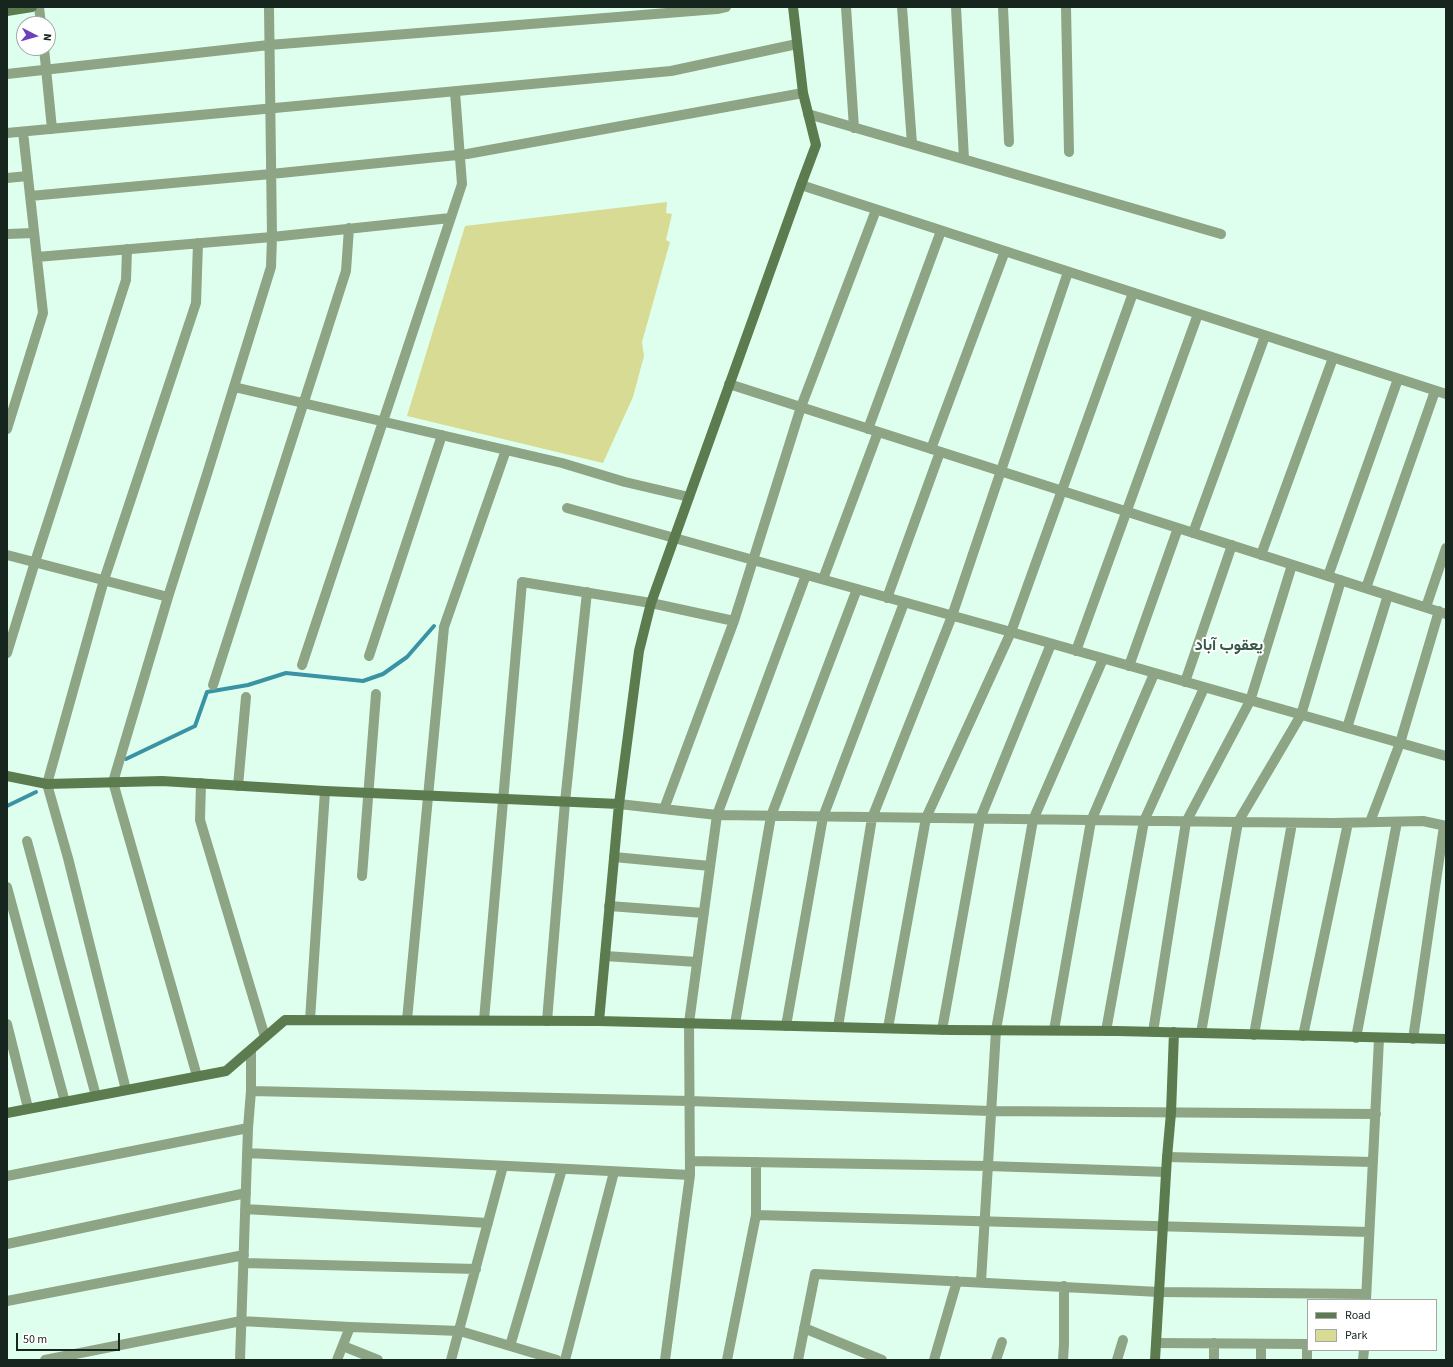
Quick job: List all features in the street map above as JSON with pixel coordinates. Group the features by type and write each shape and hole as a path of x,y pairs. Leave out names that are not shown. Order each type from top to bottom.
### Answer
{"street":[{"path":"7,10 32,7"},
{"path":"197,1076 112,782 271,267 272,237 269,7"},
{"path":"7,74 269,44 717,9 726,7"},
{"path":"599,1021 619,804 639,651 651,603 800,185 816,146 803,94 792,7"},
{"path":"846,7 854,128"},
{"path":"902,7 912,144"},
{"path":"956,7 964,159"},
{"path":"1003,7 1010,142"},
{"path":"1066,7 1069,152"},
{"path":"7,133 671,71 797,44"},
{"path":"45,56 52,129"},
{"path":"302,665 462,184 456,92"},
{"path":"30,196 459,155 803,94"},
{"path":"808,114 1221,234"},
{"path":"7,429 43,313 23,132"},
{"path":"7,178 28,176"},
{"path":"800,185 1446,394"},
{"path":"664,809 734,621 802,407 876,210"},
{"path":"37,258 272,237 450,218"},
{"path":"214,685 346,271 349,228"},
{"path":"822,579 941,231"},
{"path":"7,234 34,232"},
{"path":"126,1090 68,858 47,784 104,580 196,302 198,243"},
{"path":"7,653 126,280 127,249"},
{"path":"888,598 936,450 1005,251"},
{"path":"838,1027 872,818 952,616 1068,272"},
{"path":"888,1028 926,818 1011,632 1133,293"},
{"path":"1076,651 1198,314"},
{"path":"1193,533 1265,336"},
{"path":"1262,555 1333,358"},
{"path":"1328,576 1398,379"},
{"path":"729,384 1443,613 1400,743 1370,822"},
{"path":"234,387 562,463 625,482 689,496"},
{"path":"1366,588 1435,391"},
{"path":"370,656 442,435"},
{"path":"407,1020 444,627 506,450"},
{"path":"567,508 1011,632 1446,756"},
{"path":"1129,666 1178,528"},
{"path":"1185,682 1232,545"},
{"path":"1426,607 1446,548"},
{"path":"7,555 168,597"},
{"path":"1153,1032 1186,822 1250,701 1292,565"},
{"path":"665,1360 690,1175 689,1023 717,815 806,575"},
{"path":"1202,1033 1238,822 1301,715 1341,580"},
{"path":"484,1020 522,582 651,603 734,621"},
{"path":"736,1024 771,816 857,589"},
{"path":"547,1021 565,802 587,592"},
{"path":"1347,728 1388,595"},
{"path":"786,1026 823,817 904,602"},
{"path":"942,1030 980,819 1051,644"},
{"path":"981,1282 996,1030 1033,820 1103,659"},
{"path":"1054,1030 1091,821 1154,674"},
{"path":"1106,1030 1144,821 1204,688"},
{"path":"362,876 376,694"},
{"path":"238,786 246,697"},
{"path":"7,776 47,784 162,781 325,791 619,804 717,815 1292,823 1423,821 1445,826 1413,1039"},
{"path":"201,783 200,820 265,1037"},
{"path":"310,1020 325,791"},
{"path":"1356,1038 1397,822"},
{"path":"1254,1035 1292,823"},
{"path":"1303,1036 1348,823"},
{"path":"27,841 96,1096"},
{"path":"614,857 710,866"},
{"path":"7,887 65,1102"},
{"path":"610,906 704,913"},
{"path":"605,956 697,962"},
{"path":"7,1112 226,1071 284,1020 599,1021 942,1030 1106,1030 1379,1039 1446,1039"},
{"path":"7,1024 28,1108"},
{"path":"1155,1360 1171,1113 1174,1032"},
{"path":"798,1360 815,1274 1159,1292 1366,1297 1379,1039"},
{"path":"240,1360 248,1128 251,1091 250,1051"},
{"path":"251,1091 689,1101 991,1111 1376,1114"},
{"path":"7,1176 248,1128"},
{"path":"247,1153 690,1175"},
{"path":"1167,1157 1373,1162"},
{"path":"690,1161 988,1166 1166,1172"},
{"path":"727,1360 756,1215 756,1162"},
{"path":"451,1360 503,1166"},
{"path":"510,1346 562,1169"},
{"path":"565,1360 614,1172"},
{"path":"7,1244 246,1192"},
{"path":"245,1209 488,1223"},
{"path":"756,1215 1369,1232"},
{"path":"7,1301 244,1259 476,1270"},
{"path":"934,1360 957,1281"},
{"path":"1063,1360 1064,1286"},
{"path":"45,1360 241,1321 460,1331 557,1360"},
{"path":"337,1360 350,1327"},
{"path":"804,1328 882,1360"},
{"path":"1117,1360 1123,1340"},
{"path":"996,1360 1002,1342"},
{"path":"1156,1343 1307,1344 1307,1360"},
{"path":"1214,1343 1214,1360"},
{"path":"1261,1344 1261,1360"},
{"path":"343,1346 378,1360"}],"green space":[{"path":"667,202 666,213 672,214 666,240 670,242 642,342 644,356 633,397 603,463 407,416 465,226"}],"waterway":[{"path":"126,759 195,726 207,692 248,685 286,673 363,681 383,674 407,657 434,626"},
{"path":"7,806 36,792"}],"district":[{"name":"یعقوب آباد","path":"1229,646"}]}
